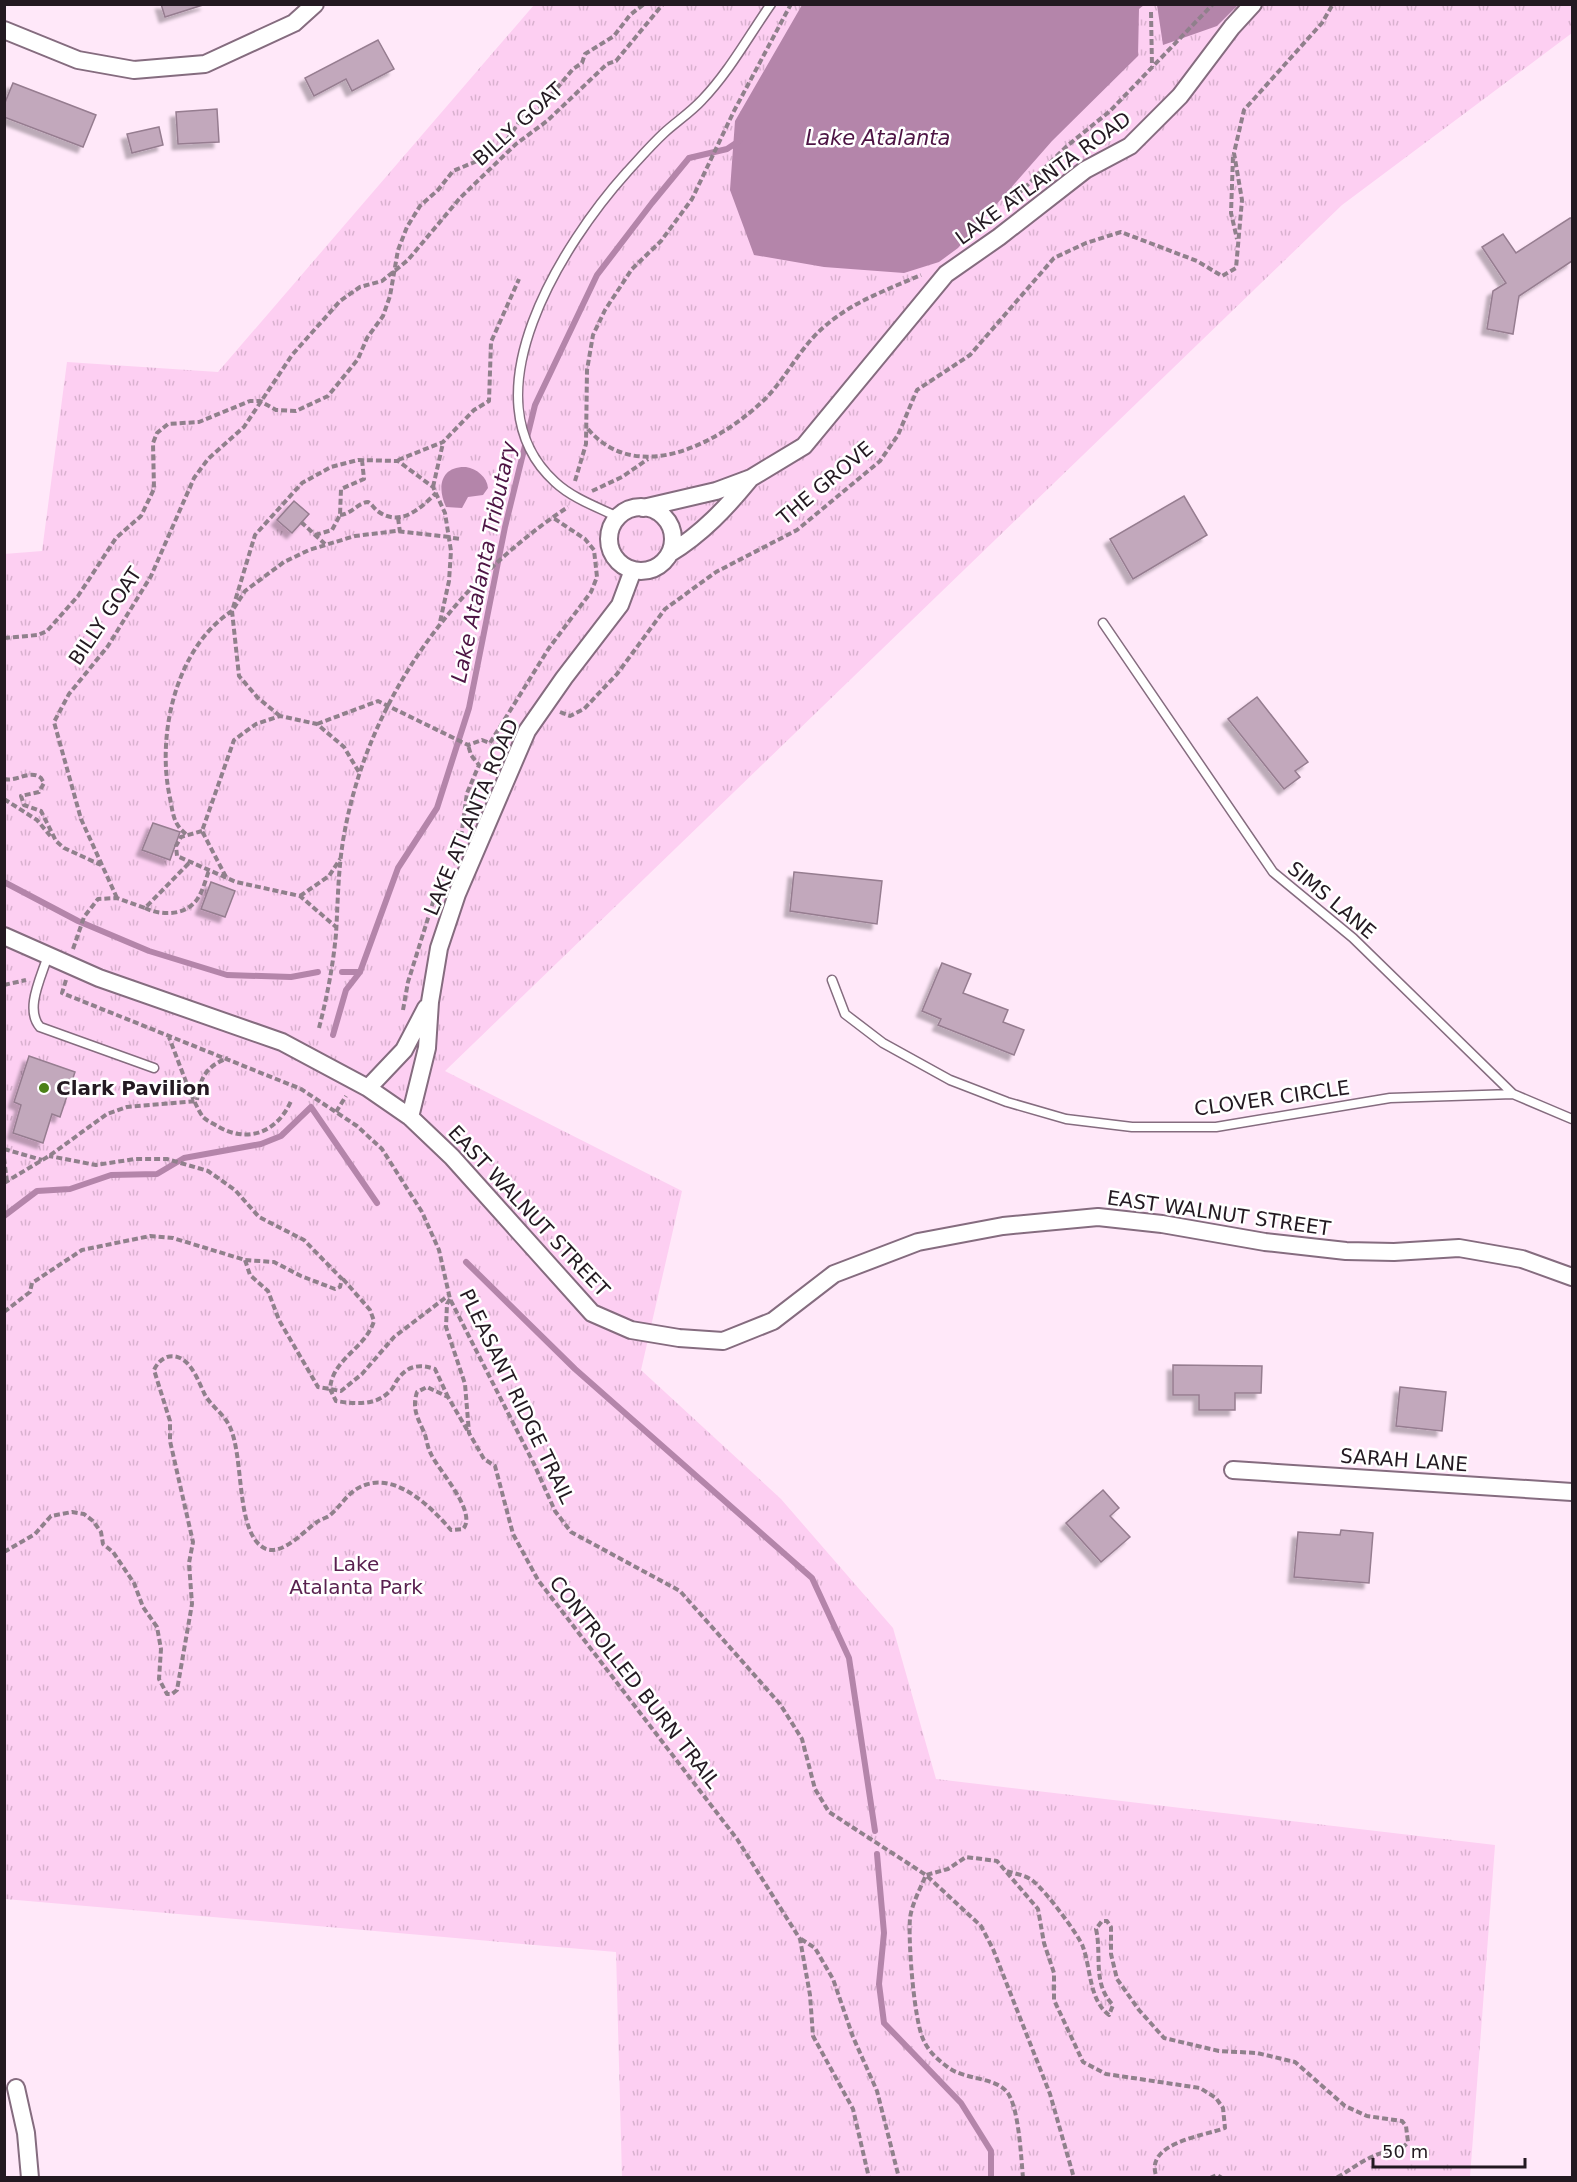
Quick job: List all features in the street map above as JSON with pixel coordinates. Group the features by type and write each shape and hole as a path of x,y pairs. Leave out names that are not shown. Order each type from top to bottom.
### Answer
{"street":[{"path":"4,30 78,60 134,70 205,64 294,23 315,4"},
{"name":"LAKE ATLANTA ROAD","path":"643,508 716,491 751,478 804,446 946,274 999,237 1085,170 1130,146 1180,96 1232,27 1253,4"},
{"name":"LAKE ATLANTA ROAD","path":"669,554 688,542 727,507 751,478"},
{"path":"643,508 662,515 668,523 672,533 669,554 654,568 633,570 624,566 611,550 610,530 618,517 632,509 643,508"},
{"name":"LAKE ATLANTA ROAD","path":"410,1117 428,1048 430,1002 439,948 458,894 527,731 620,605 633,570"},
{"name":"EAST WALNUT STREET","path":"4,936 99,978 282,1042 368,1088 410,1117 452,1157 592,1313 631,1330 679,1338 723,1341 773,1321 834,1274 918,1242 1003,1226 1098,1217 1161,1224 1265,1242 1346,1251 1394,1252 1459,1248 1522,1259 1572,1278"},
{"name":"LAKE ATLANTA ROAD","path":"368,1088 404,1050 430,1002"},
{"name":"SARAH LANE","path":"1233,1470 1572,1492"},
{"path":"16,2088 26,2133 30,2178"}],"lane":[{"path":"618,517 580,499 555,482 539,463 520,426 520,374 526,344 538,308 570,246 625,174 663,134 702,101 738,54 771,4"},
{"name":"SIMS LANE","path":"1103,623 1273,872 1353,938 1513,1094 1572,1119"},
{"path":"48,955 33,1010 35,1021 40,1027 154,1068"},
{"name":"CLOVER CIRCLE","path":"832,980 845,1014 884,1042 950,1080 1007,1102 1066,1119 1132,1127 1216,1126 1390,1098 1513,1094"}],"path":[{"name":"BILLY GOAT","path":"4,638 38,635 47,631 78,596 116,538 141,516 154,489 152,454 157,433 168,424 199,422 231,406 250,400 260,401 285,412 296,411 328,396 358,359 366,338 383,316 398,250 407,227 420,206 438,190 453,171 494,154 502,147 522,118 542,106 573,69 582,63 585,54 614,36 630,15 644,4"},
{"name":"BILLY GOAT","path":"117,898 81,819 54,723 69,694 108,646 151,576 194,478 208,459 244,427 292,355 340,301 360,287 382,281 423,243 460,198 516,144 547,121 607,64 616,61 663,4"},
{"path":"576,481 582,464 588,429 585,393 593,335 605,310 632,270 660,241 698,188 778,25 791,4"},
{"path":"997,216 1067,146 1110,111 1213,4"},
{"name":"THE GROVE","path":"545,706 570,716 584,709 617,674 665,609 716,572 797,530 880,461 898,435 917,390 970,355 1054,258 1086,243 1121,232 1197,261 1222,276 1236,268 1239,260 1232,213 1231,166 1244,110 1322,23 1333,4"},
{"path":"1151,12 1152,68"},
{"name":"THE GROVE","path":"1234,153 1242,200 1237,239"},
{"path":"588,429 600,443 625,456 648,459 666,456 704,441 738,420 767,396 803,349 825,325 862,301 927,272"},
{"path":"360,774 344,747 317,724 280,716 258,698 239,676 232,610 255,535 302,483 331,467 362,460 398,460 443,442 474,410 489,401 490,342 519,279"},
{"path":"433,486 443,442"},
{"path":"592,491 622,477 648,459"},
{"path":"315,535 332,530 340,515 341,489 364,479 362,460"},
{"path":"398,460 433,486 445,513 451,537 449,581 440,622"},
{"path":"340,515 349,513 360,503 368,502 385,516 398,518 414,512 436,493"},
{"path":"552,517 562,505"},
{"path":"319,1028 328,993 344,834 360,774 387,704 440,622 470,588 526,537 568,506"},
{"path":"317,724 378,701 468,745 482,740 490,743 543,658 591,592 597,577 597,561 590,544 552,517"},
{"path":"398,518 400,532"},
{"path":"301,522 325,544"},
{"path":"186,834 176,826 165,778 165,752 171,712 184,672 202,638 216,621 232,610 245,591 284,562 325,544 355,536 400,532 461,539"},
{"path":"226,877 202,831 234,740 256,724 280,716"},
{"path":"4,778 12,780 30,774 41,778 44,783 42,789 21,796 21,800 33,810 41,811 56,841"},
{"path":"4,799 37,820 64,848 103,866"},
{"path":"202,831 181,837 176,849 177,856 226,877 277,893 300,896 336,927"},
{"path":"300,896 329,876 342,856"},
{"path":"145,908 190,862"},
{"path":"74,941 84,918 98,898 117,898 157,914 177,912 198,899 209,870"},
{"name":"PLEASANT RIDGE TRAIL","path":"64,987 62,993 301,1089 357,1126 382,1149 422,1212 439,1250 450,1296 555,1511 571,1532 680,1591 780,1704 802,1739 815,1789 829,1812 926,1875 981,1926 993,1949 1050,2094 1074,2178"},
{"path":"168,1034 203,1117 236,1134 267,1131 279,1123 291,1101"},
{"path":"197,1101 200,1082 207,1069 228,1058"},
{"path":"4,1158 6,1183 49,1156 106,1114 127,1107 197,1101"},
{"path":"336,1112 341,1104"},
{"path":"4,1149 42,1160"},
{"path":"49,1156 96,1165 135,1159 167,1159 208,1171 235,1190 259,1217 281,1226 304,1240 370,1310 374,1321 366,1339 335,1372 330,1389"},
{"path":"4,1311 30,1292 32,1283 82,1250 116,1241 150,1236 173,1238 245,1260 274,1262 301,1276 335,1289 340,1287 342,1279"},
{"path":"245,1260 250,1275 268,1291 279,1320 318,1387 341,1391 362,1374 394,1337 450,1296"},
{"name":"CONTROLLED BURN TRAIL","path":"450,1296 447,1304 446,1327 465,1384 469,1433"},
{"path":"4,1552 35,1534 51,1516 72,1512 84,1514 93,1521 101,1532 103,1544 113,1552 134,1583 143,1607 157,1627 161,1649 159,1678 162,1688 167,1694 172,1694 177,1690 192,1604 189,1563 193,1542 170,1441 170,1421 154,1370 157,1364 170,1356 185,1362 211,1405 231,1428 248,1523 256,1542 266,1549 280,1549 291,1545 318,1521 329,1516 354,1490 374,1484 402,1488 436,1513 451,1530 463,1529 466,1519 458,1493 430,1454 424,1432 416,1419 414,1400 421,1389 427,1387 448,1397"},
{"name":"CONTROLLED BURN TRAIL","path":"330,1389 336,1401 369,1403 391,1391 404,1372 413,1366 423,1365 435,1369 448,1397 484,1459 495,1466 513,1534 538,1580 605,1664 737,1839 800,1939 810,1995 813,2036 853,2109 869,2178"},
{"path":"1023,2178 1013,2104 1007,2092 996,2083 973,2079 946,2067 931,2052 920,2031 912,1971 910,1919 926,1875 948,1869 966,1857 997,1861 1007,1871 1017,1888 1038,1910 1044,1943 1054,1973 1054,2000 1083,2062 1106,2074 1200,2088 1216,2098 1224,2108 1225,2128 1169,2145 1156,2160 1156,2178"},
{"path":"1007,1871 1034,1881 1070,1925 1083,1945 1089,1977 1101,2007 1109,2016 1113,2005 1106,1998 1097,1965 1099,1941 1096,1929 1102,1921 1107,1921 1111,1927 1111,1954 1117,1978 1139,2010 1164,2038 1219,2051 1257,2053 1295,2062 1344,2106 1367,2116 1402,2121 1406,2126 1408,2142 1403,2148 1374,2155 1336,2178"},
{"name":"CONTROLLED BURN TRAIL","path":"800,1939 815,1948 833,1979 853,2037 877,2091 899,2178"},
{"path":"1210,2178 1217,2175 1222,2178"}],"green space":[{"name":"Lake Atalanta Park","path":"534,5 1572,5 1572,33 1342,205 445,1071 682,1191 641,1370 781,1499 893,1628 936,1779 1495,1845 1470,2177 622,2177 616,1952 5,1899 4,554 42,551 67,362 218,372"}],"water":[{"name":"Lake Atalanta","path":"802,5 1144,5 1139,9 1138,56 1052,141 958,248 939,262 904,273 824,267 754,255 730,190 735,121"},
{"path":"1157,5 1238,5 1217,26 1163,45"},
{"path":"466,467 481,474 488,488 483,495 468,497 462,508 446,507 442,486 446,474 451,470"}],"building":[{"path":"161,4 206,4 165,17"},
{"path":"378,40 394,69 352,91 346,79 314,96 305,78"},
{"path":"13,83 96,115 83,147 4,117 4,105"},
{"path":"217,109 219,142 178,144 176,112"},
{"path":"159,127 163,145 132,153 127,134"},
{"path":"1572,218 1572,261 1519,296 1513,334 1487,329 1493,291 1506,283 1482,247 1503,234 1516,253"},
{"path":"1184,496 1207,535 1133,579 1110,539"},
{"path":"294,501 309,514 292,533 277,520"},
{"path":"1257,697 1308,762 1295,771 1300,777 1284,789 1228,719"},
{"path":"153,823 180,832 170,860 142,850"},
{"path":"794,872 882,881 877,924 790,911"},
{"path":"211,882 235,891 225,917 201,909"},
{"path":"942,963 971,974 963,993 1008,1010 1003,1022 1024,1030 1014,1055 938,1025 941,1019 922,1011"},
{"name":"Clark Pavilion","path":"29,1056 75,1072 60,1117 52,1114 43,1143 13,1133 21,1105 14,1102"},
{"path":"1173,1365 1262,1366 1261,1393 1235,1393 1235,1410 1199,1410 1199,1395 1173,1395"},
{"path":"1400,1387 1446,1392 1442,1431 1396,1426"},
{"path":"1103,1490 1119,1508 1110,1516 1130,1537 1101,1562 1066,1523"},
{"path":"1341,1530 1373,1533 1369,1583 1294,1577 1298,1532 1340,1535"}],"waterway":[{"name":"Lake Atalanta Tributary","path":"333,1035 346,990 360,972 398,868 437,808 469,708 505,527 535,405 597,275 652,203 689,158 727,149 739,141"},
{"path":"4,882 78,921 149,951 227,975 291,977 318,972"},
{"path":"342,972 360,972"},
{"name":"Lake Atalanta Tributary","path":"4,1216 37,1191 70,1189 111,1175 157,1174 184,1158 261,1144 281,1136 311,1107 377,1203"},
{"path":"466,1262 575,1369 812,1578 849,1658 875,1831"},
{"path":"877,1854 884,1933 879,1984 884,2023 961,2103 991,2151 991,2178"}],"place":[{"name":"Clark Pavilion","path":"44,1088"}]}
